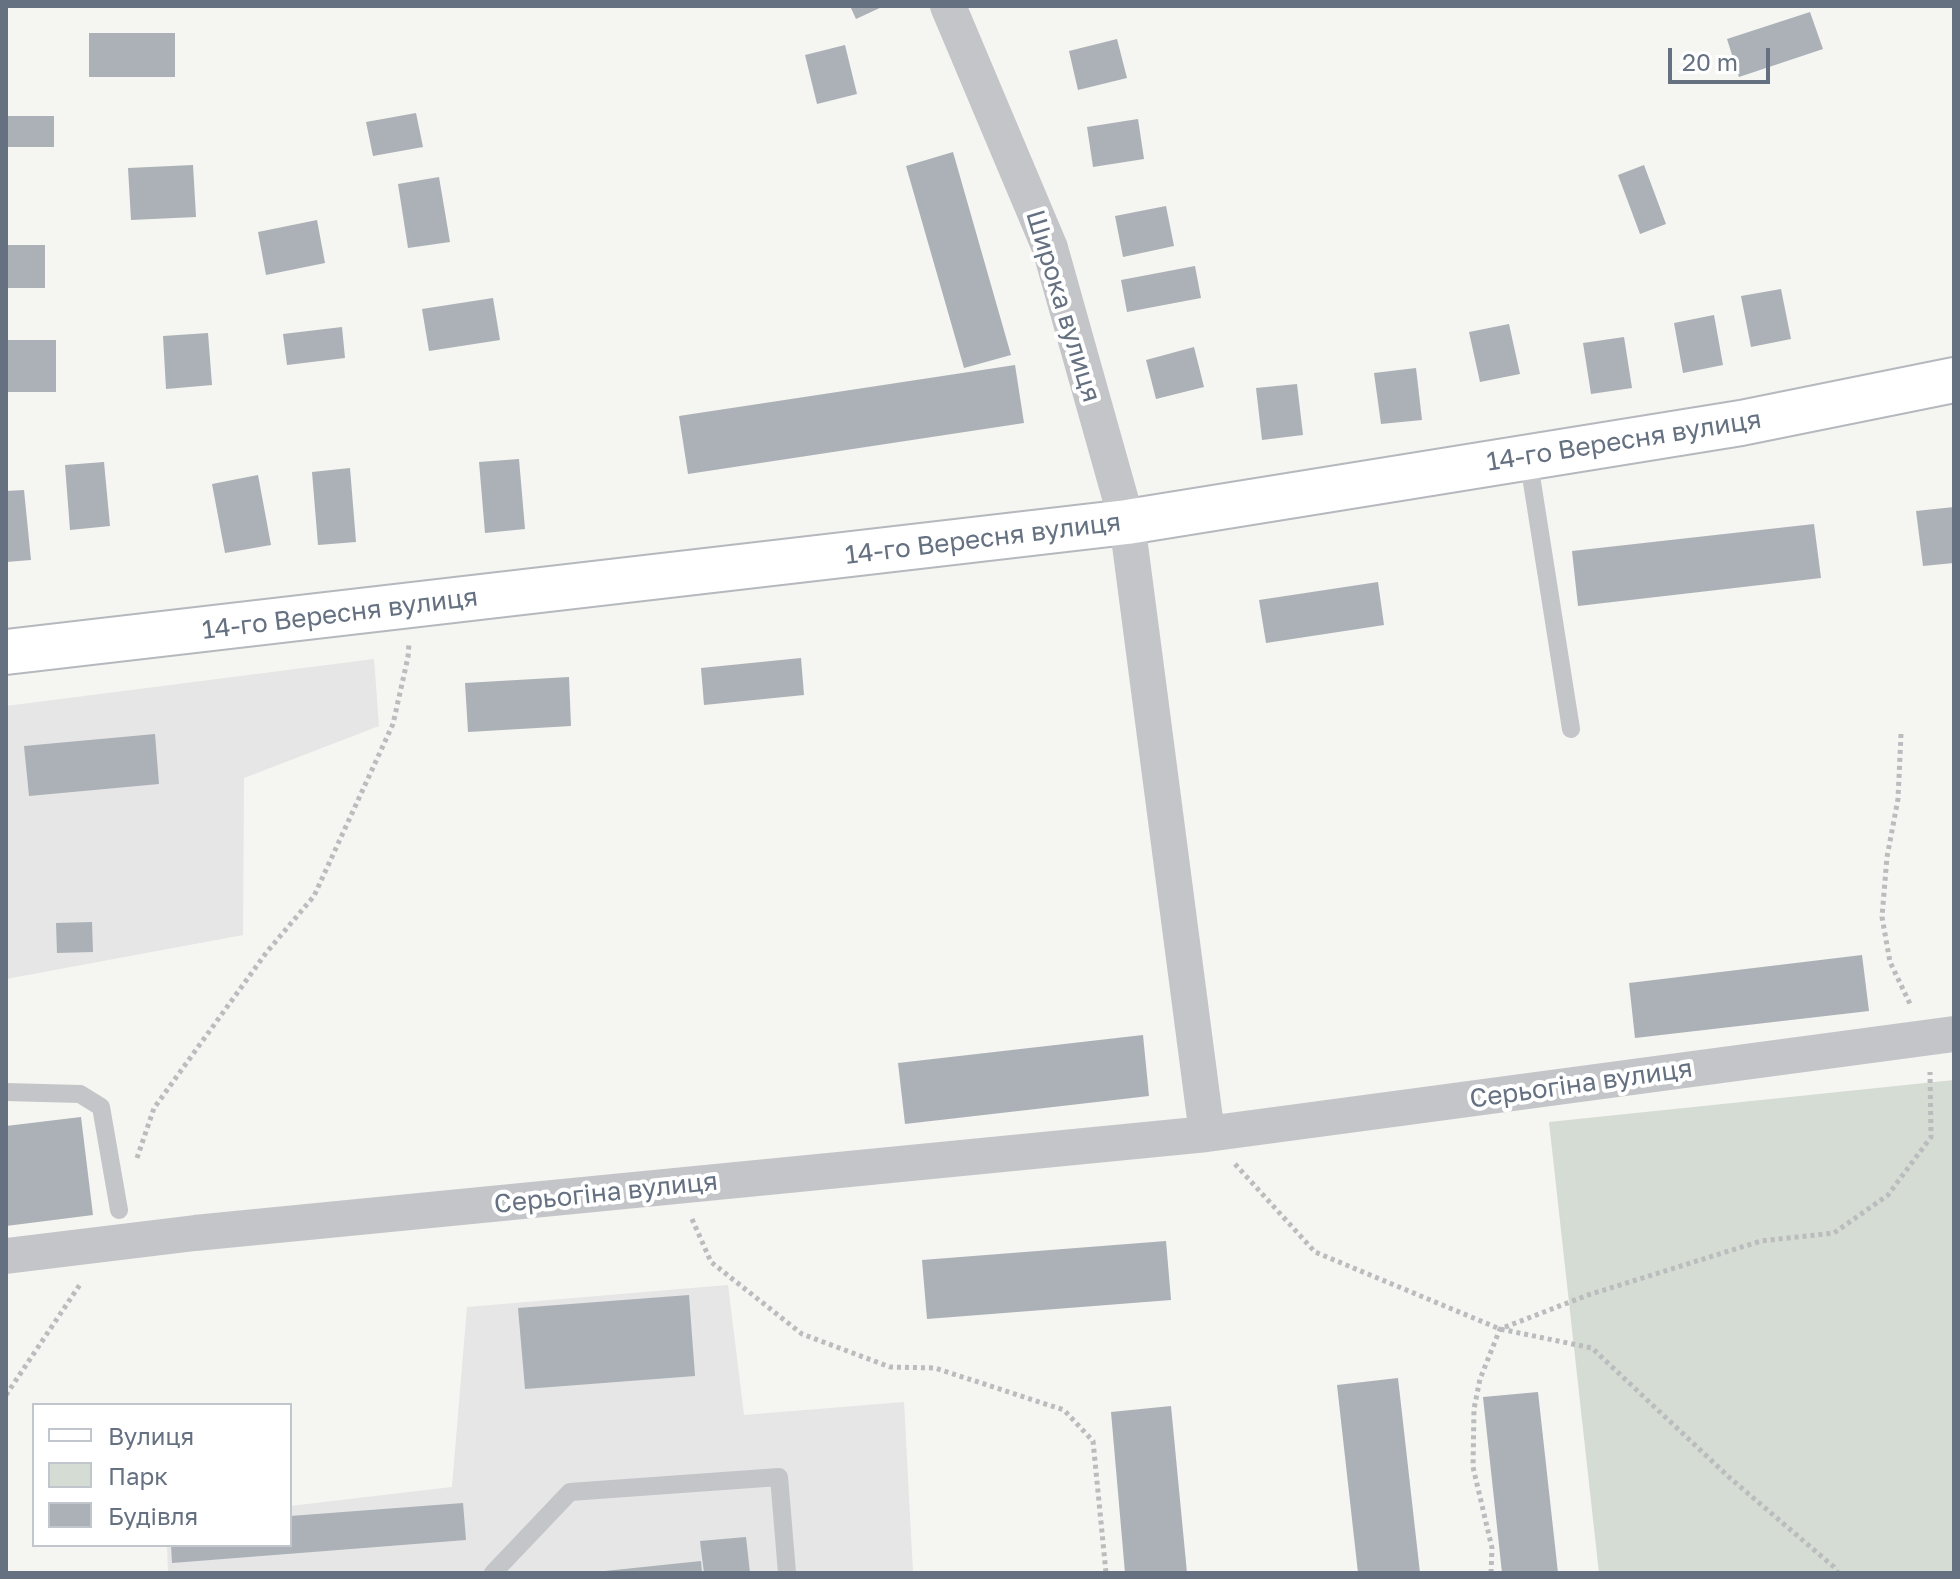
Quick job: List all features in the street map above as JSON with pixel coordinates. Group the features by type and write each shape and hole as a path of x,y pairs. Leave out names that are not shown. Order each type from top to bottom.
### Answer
{"street":[{"name":"Широка вулиця","path":"948,6 1050,248 1127,522"},
{"name":"14-го Вересня вулиця","path":"6,652 1127,522 1741,423 1954,380"},
{"path":"1127,522 1207,1134"},
{"name":"Серьогіна вулиця","path":"6,1256 1207,1134 1940,1036"}],"lane":[{"path":"1528,457 1571,729"},
{"path":"6,1092 80,1094 101,1107 119,1210"},
{"path":"493,1573 570,1492 779,1477 787,1573"}],"path":[{"path":"119,1210 154,1108 266,953 314,896 393,724 408,657 410,605"},
{"path":"1491,1573 1492,1548 1473,1467 1474,1409 1480,1379 1500,1329 1588,1295 1761,1241 1834,1233 1888,1195 1931,1137 1931,1083 1940,1036 1890,962 1882,917 1887,857 1898,799 1901,734"},
{"path":"1207,1134 1315,1252 1500,1329 1592,1348 1730,1478 1838,1573"},
{"path":"677,1186 711,1262 802,1334 890,1367 935,1368 1064,1410 1093,1441 1106,1573"},
{"path":"6,1395 108,1244"}],"shaded area":[{"path":"374,659 379,726 244,778 243,935 6,979 6,706"},
{"path":"728,1285 744,1415 904,1402 913,1573 168,1573 167,1547 292,1547 292,1506 452,1487 467,1307"}],"green space":[{"path":"1954,1080 1954,1573 1599,1573 1549,1122"}],"building":[{"path":"850,6 884,6 856,19"},
{"path":"1810,12 1823,49 1739,77 1727,39"},
{"path":"89,33 175,33 175,77 89,77"},
{"path":"1117,39 1127,78 1078,90 1069,51"},
{"path":"845,45 857,94 817,104 805,55"},
{"path":"416,113 423,147 373,156 366,122"},
{"path":"6,116 54,116 54,147 6,147"},
{"path":"1138,119 1144,159 1093,167 1087,127"},
{"path":"953,152 1011,355 964,368 906,166"},
{"path":"193,165 196,217 131,220 128,168"},
{"path":"1644,165 1666,224 1640,234 1618,175"},
{"path":"439,177 450,242 408,248 398,184"},
{"path":"1166,206 1174,246 1123,257 1115,216"},
{"path":"317,220 325,263 266,275 258,232"},
{"path":"6,245 45,245 45,288 6,288"},
{"path":"1195,266 1201,298 1127,312 1121,280"},
{"path":"1781,289 1791,339 1751,347 1741,296"},
{"path":"493,298 500,340 429,351 422,309"},
{"path":"1714,315 1723,365 1683,373 1674,323"},
{"path":"1509,324 1520,374 1480,382 1469,332"},
{"path":"342,327 345,358 287,365 283,334"},
{"path":"208,333 212,385 166,389 163,336"},
{"path":"1624,337 1632,388 1591,394 1583,343"},
{"path":"6,340 56,340 56,392 6,392"},
{"path":"1194,347 1204,387 1156,399 1146,360"},
{"path":"1015,365 1024,423 688,474 679,416"},
{"path":"1416,368 1422,420 1381,424 1374,373"},
{"path":"1297,384 1303,435 1262,440 1256,388"},
{"path":"519,459 525,529 485,533 479,462"},
{"path":"104,462 110,526 70,530 65,465"},
{"path":"350,468 356,542 318,545 312,472"},
{"path":"258,475 271,545 225,553 212,484"},
{"path":"24,490 31,560 6,562 6,491"},
{"path":"1954,507 1954,563 1923,566 1916,511"},
{"path":"1814,524 1821,578 1578,606 1572,551"},
{"path":"1378,582 1384,625 1266,643 1259,600"},
{"path":"801,658 804,695 704,705 701,668"},
{"path":"569,677 571,726 468,732 465,683"},
{"path":"155,734 159,784 29,796 24,746"},
{"path":"92,922 93,952 57,953 56,923"},
{"path":"1862,955 1869,1011 1635,1038 1629,983"},
{"path":"1143,1035 1149,1096 905,1124 898,1063"},
{"path":"81,1117 93,1215 6,1226 6,1126"},
{"path":"1166,1241 1171,1300 927,1319 922,1260"},
{"path":"689,1295 695,1376 525,1389 518,1308"},
{"path":"1398,1378 1420,1573 1358,1573 1337,1385"},
{"path":"1538,1392 1558,1573 1502,1573 1483,1397"},
{"path":"1171,1406 1187,1573 1125,1573 1111,1412"},
{"path":"463,1503 466,1540 172,1563 171,1547 292,1547 292,1516"},
{"path":"746,1537 750,1573 704,1573 700,1541"},
{"path":"701,1561 702,1573 605,1573 605,1571"}]}
